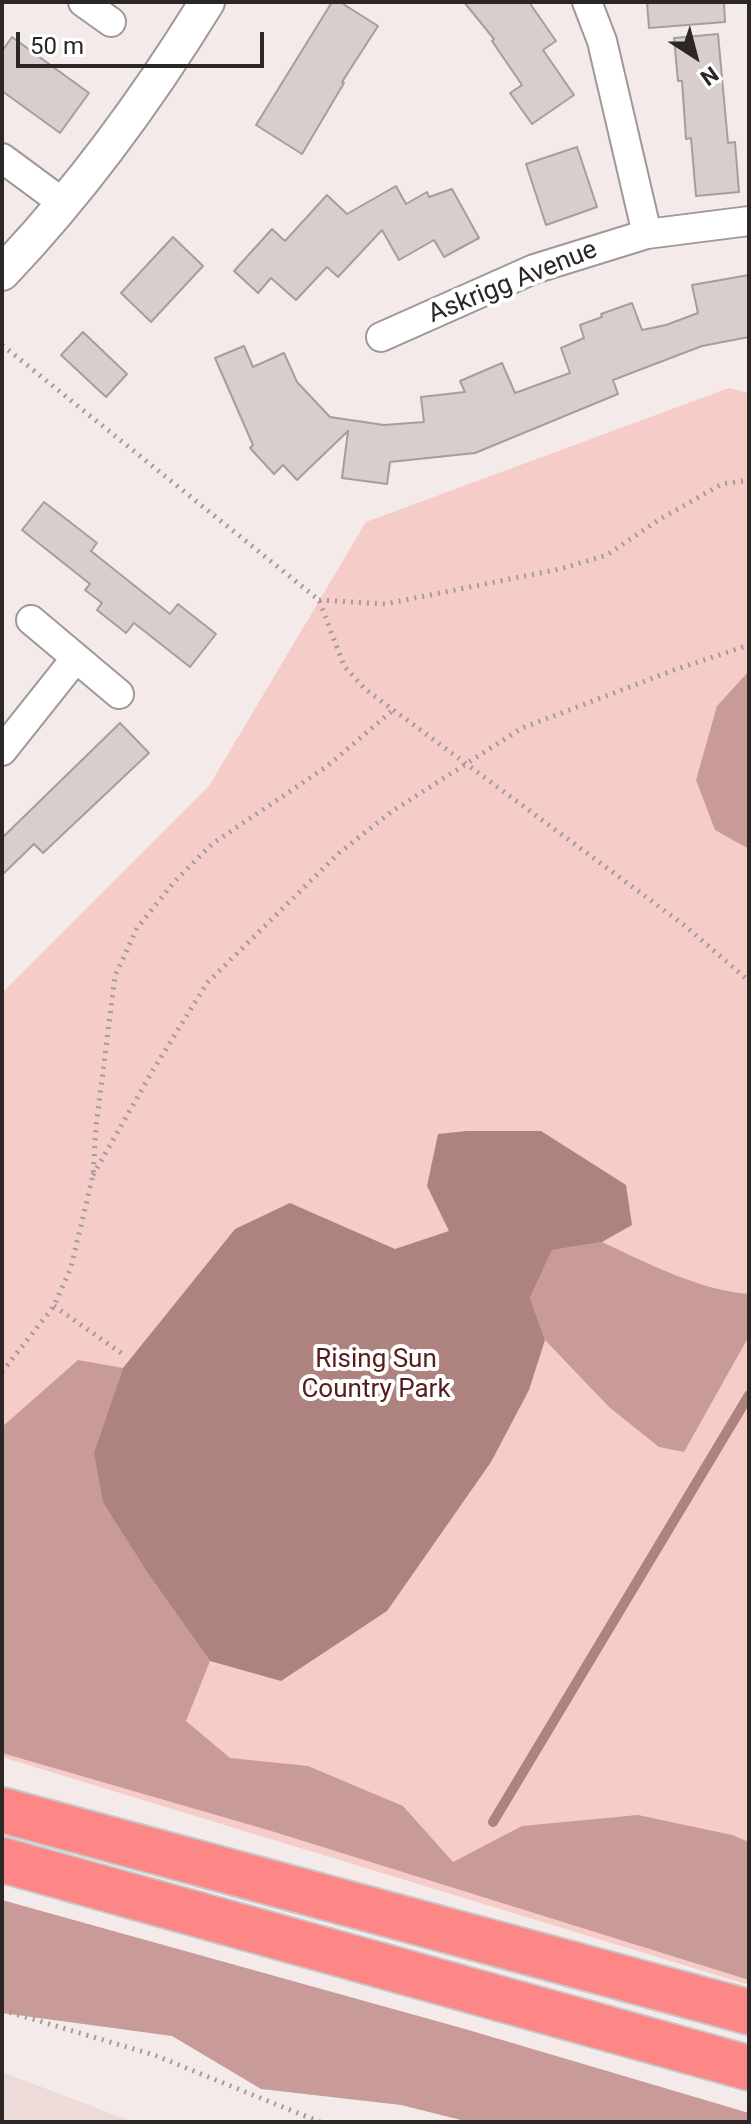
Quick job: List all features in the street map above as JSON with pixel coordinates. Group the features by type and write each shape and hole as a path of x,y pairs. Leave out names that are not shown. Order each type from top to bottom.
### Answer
{"highway":[{"path":"2,1810 749,2012"},
{"path":"2,1860 749,2068"}],"street":[{"path":"83,2 111,22"},
{"path":"2,273 120,132 167,67 207,2"},
{"path":"587,2 602,41 647,234"},
{"path":"2,158 63,203"},
{"name":"Askrigg Avenue","path":"381,337 534,269 647,234 749,221"},
{"path":"31,620 119,694"},
{"path":"2,751 76,658"}],"path":[{"path":"2,345 319,600 344,666 365,689 684,925 749,981"},
{"path":"319,600 385,604 560,569 607,555 660,519 722,484 749,480"},
{"path":"93,1175 207,983 339,853 391,812 522,728 749,645"},
{"path":"2,1372 54,1306 71,1267 93,1175 115,976 137,928 175,881 212,844 326,767 392,711"},
{"path":"54,1306 124,1355"},
{"path":"2,2010 154,2055 320,2122"}],"shaded area":[{"path":"749,671 749,849 715,830 696,780 717,706"},
{"path":"541,1131 626,1185 632,1225 602,1242 552,1250 530,1298 545,1340 529,1390 491,1462 387,1611 281,1681 210,1661 149,1575 103,1502 94,1452 123,1368 235,1229 290,1203 395,1249 449,1231 427,1186 438,1134"},
{"path":"602,1242 692,1281 749,1294 749,1336 684,1452 659,1447 609,1407 545,1340 530,1298 552,1250"},
{"path":"78,1360 123,1368 94,1452 128,1541 210,1661 186,1721 230,1758 308,1766 403,1806 453,1862 522,1826 638,1815 732,1835 749,1842 749,1980 268,1830 2,1753 2,1427"},
{"path":"2,1900 465,2029 749,2113 749,2122 469,2122 401,2105 261,2089 172,2036 2,2013"},
{"path":"2,2072 81,2102 133,2122 2,2122"}],"green space":[{"name":"Rising Sun Country Park","path":"729,388 749,393 749,1985 2,1757 2,993 209,786 366,522"}],"building":[{"path":"332,2 340,2 378,26 302,154 256,125"},
{"path":"464,2 529,2 556,41 543,50 574,95 532,124 510,93 522,85 492,41 494,39"},
{"path":"647,2 724,2 725,22 649,28"},
{"path":"718,34 728,143 735,142 739,192 696,196 691,138 686,139 682,81 678,81 674,38"},
{"path":"12,37 89,93 60,133 2,91 2,51"},
{"path":"577,147 597,207 546,225 526,164"},
{"path":"396,186 406,204 427,192 429,197 452,189 479,238 444,257 434,240 399,260 382,230 338,277 327,267 296,300 271,278 258,293 234,271 272,229 285,241 327,195 347,214"},
{"path":"173,237 203,266 151,322 121,293"},
{"path":"749,275 749,337 702,346 613,380 618,394 475,453 390,462 387,484 342,478 348,431 297,480 283,465 274,474 250,448 253,445 215,358 244,346 253,367 284,353 297,382 330,417 384,425 424,422 421,397 465,392 460,381 502,363 515,393 570,373 561,348 584,338 580,325 602,317 601,314 632,303 642,330 666,325 698,313 692,285"},
{"path":"83,332 127,374 106,397 61,355"},
{"path":"44,502 97,543 91,551 170,614 178,604 216,634 190,667 134,623 126,633 97,610 102,603 85,590 90,584 22,530"},
{"path":"120,723 149,753 43,853 34,844 2,875 2,838"}],"waterway":[{"path":"493,1822 749,1395"}]}
